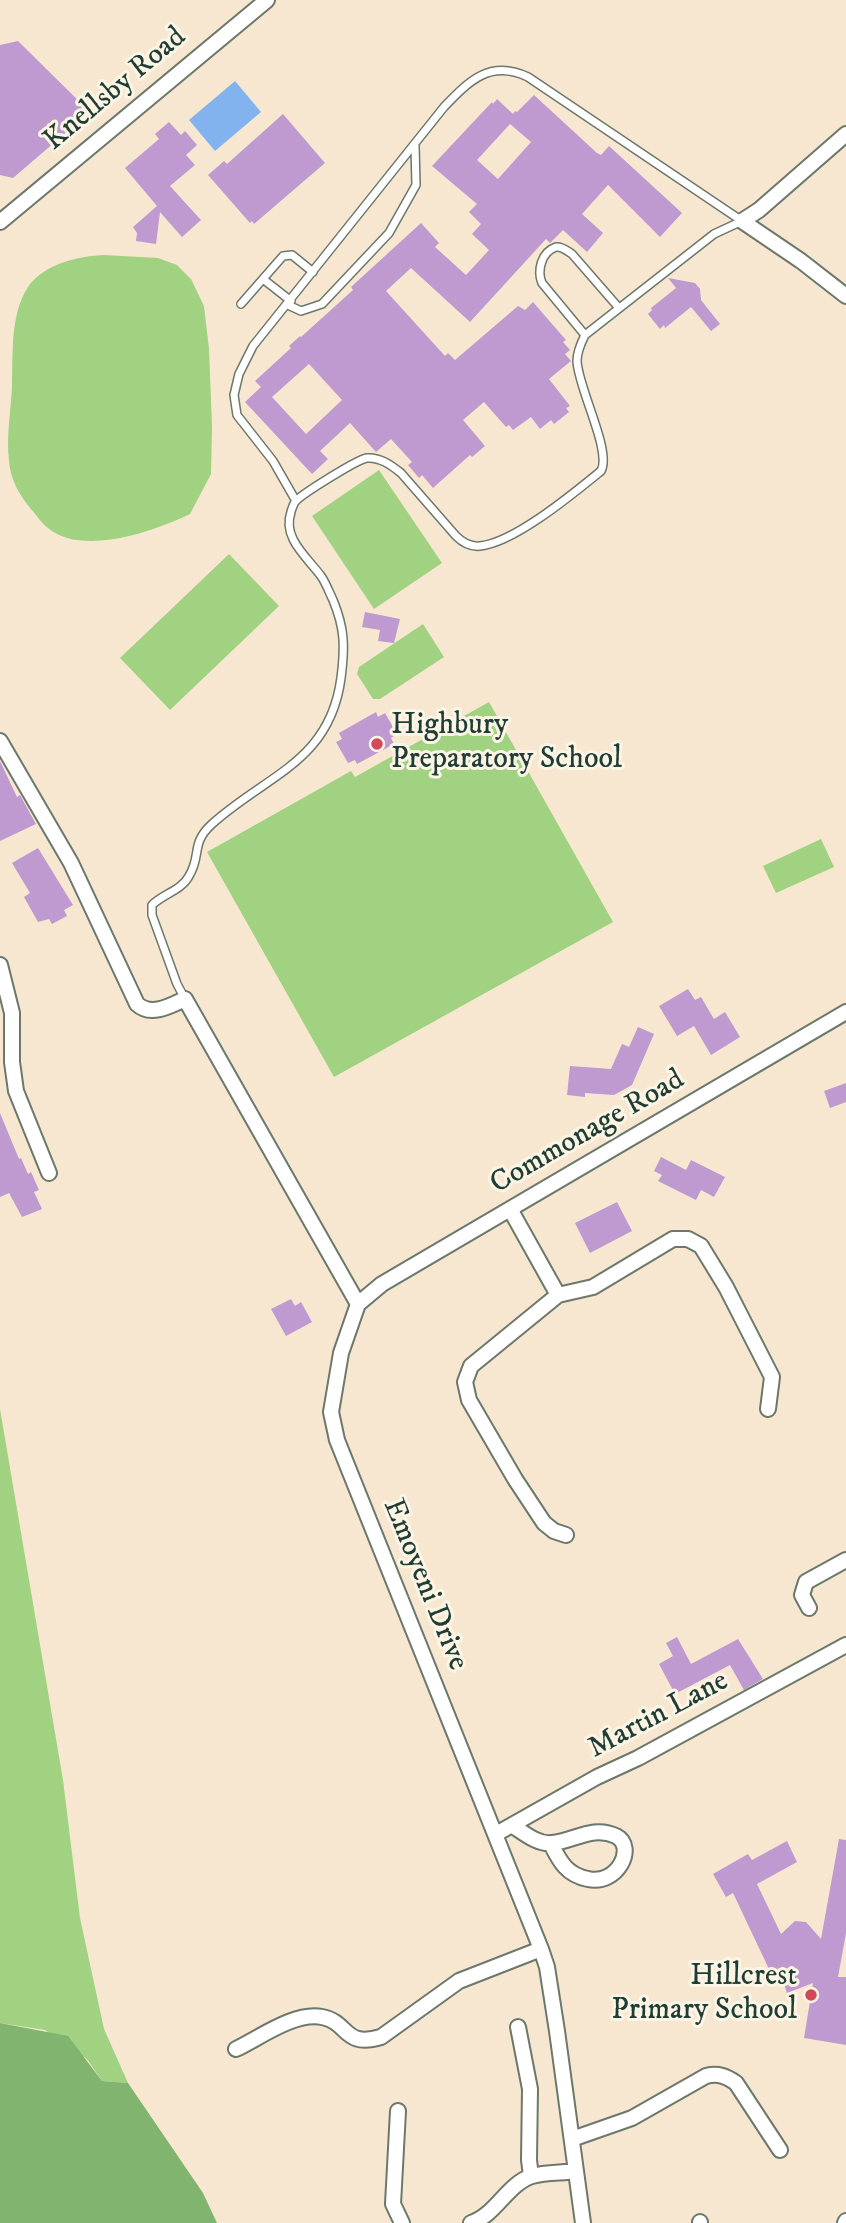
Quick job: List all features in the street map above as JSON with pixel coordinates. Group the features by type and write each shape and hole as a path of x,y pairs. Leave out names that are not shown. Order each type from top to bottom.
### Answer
{"street":[{"name":"Knellsby Road","path":"0,222 267,0"},
{"path":"846,134 759,210 742,221 846,296"},
{"path":"0,741 71,863 137,1004 146,1010 154,1010 186,999 358,1304"},
{"path":"0,965 12,1013 12,1062 16,1091 50,1173"},
{"name":"Commonage Road","path":"358,1304 382,1284 846,1012"},
{"path":"510,1209 558,1295"},
{"path":"566,1535 554,1531 544,1523 469,1400 465,1381 471,1366 558,1295 593,1287 673,1239 680,1237 697,1243 706,1252 719,1275 772,1377 768,1409"},
{"name":"Emoyeni Drive","path":"358,1304 337,1365 331,1412 333,1426 547,1967 583,2223"},
{"path":"809,1608 802,1595 806,1582 846,1560"},
{"name":"Martin Lane","path":"496,1834 597,1777 638,1758 846,1645"},
{"path":"513,1826 533,1839 551,1844 581,1835 607,1833 620,1838 624,1856 621,1865 610,1877 593,1880 576,1876 568,1870 551,1844"},
{"path":"236,2049 294,2020 311,2016 329,2019 356,2039 368,2041 380,2037 459,1980 541,1949"},
{"path":"518,2027 530,2089 528,2160 531,2176"},
{"path":"572,2139 632,2118 714,2074 736,2082 780,2150"},
{"path":"398,2111 393,2204 402,2223"},
{"path":"471,2223 486,2215 511,2190 531,2176 576,2171"}],"lane":[{"path":"296,501 273,461 237,415 235,387 239,374 253,346 444,107 464,86 491,71 500,69 517,72 539,83 742,221"},
{"path":"263,279 301,311 321,304 389,233 416,185 415,146"},
{"path":"186,999 177,984 152,915 152,905 185,882 195,863 200,837 213,823 291,767 308,750 325,729 338,696 345,645 342,622 323,579 291,536 289,518 296,501 357,462 370,458 390,464 401,472 466,545 479,547 493,544 522,528 566,499 601,471 604,463 577,361 585,335 714,234 742,221"},
{"path":"585,335 542,283 538,274 542,261 552,250 562,248 572,254 619,309"},
{"path":"241,304 288,254 313,272"}],"green space":[{"path":"104,255 158,258 177,265 191,279 204,306 209,349 212,426 211,474 190,514 139,534 99,541 62,536 45,526 16,486 11,474 8,442 15,322 22,298 35,279 52,267 83,257"},
{"path":"379,470 442,563 374,609 312,516"},
{"path":"229,554 279,606 170,710 120,658"},
{"path":"423,624 444,657 380,699 373,699 357,674 359,667"},
{"path":"489,702 613,922 334,1077 207,852 351,771 355,777"},
{"path":"821,839 834,867 776,893 763,866"},
{"path":"0,1409 63,1780 80,1918 104,2029 128,2083 102,2081 87,2059 45,2030 0,2023"},
{"path":"0,2023 68,2036 102,2081 128,2083 203,2193 217,2223 0,2223"}],"water":[{"path":"235,81 261,112 215,151 189,120"}],"building":[{"path":"18,41 90,112 13,178 0,175 0,45"},
{"path":"534,95 597,153 601,155 609,146 682,213 660,237 608,185 582,214 603,233 587,252 563,230 550,243 546,239 470,322 411,268 386,291 445,356 448,353 455,360 518,306 525,310 533,302 566,340 563,342 570,350 565,354 571,361 549,379 570,406 566,408 569,412 554,424 551,420 540,429 531,417 513,430 509,425 506,427 484,402 463,420 485,446 472,457 470,455 433,488 422,475 419,478 408,465 412,462 391,439 376,452 350,423 320,451 328,459 312,474 245,402 261,387 255,381 421,223 439,243 435,247 466,275 489,250 472,234 481,224 469,212 477,204 432,166 492,102 493,104 497,99 513,114","holes":["510,124 531,142 498,179 477,160","309,364 342,400 306,434 272,397"]},
{"path":"283,114 325,163 254,224 252,221 250,223 208,175 224,161 227,164"},
{"path":"169,122 181,135 185,131 197,145 186,155 195,165 170,186 201,220 182,237 160,212 156,244 136,241 137,233 133,227 157,206 125,168 159,139 155,134"},
{"path":"668,278 695,283 700,289 701,300 720,324 711,331 691,307 660,329 648,314 651,308 676,288"},
{"path":"365,612 400,619 394,643 378,641 380,630 362,627"},
{"path":"376,712 378,717 385,713 397,734 391,738 394,744 357,764 355,760 348,763 336,742 342,739 339,733"},
{"path":"0,761 17,797 20,795 36,824 0,841"},
{"path":"38,848 73,905 64,910 67,916 52,924 49,919 38,922 24,897 30,893 12,863"},
{"path":"688,989 695,1000 701,997 714,1019 725,1012 740,1037 711,1055 694,1026 677,1036 659,1006"},
{"path":"638,1027 654,1034 632,1085 614,1095 567,1095 570,1066 611,1069 622,1044 629,1047"},
{"path":"846,1083 846,1102 830,1108 824,1091"},
{"path":"0,1113 19,1159 21,1158 28,1174 31,1172 39,1190 34,1192 42,1209 22,1217 9,1193 0,1197"},
{"path":"661,1157 686,1170 691,1160 725,1177 714,1197 701,1190 696,1200 658,1181 662,1175 654,1171"},
{"path":"617,1202 632,1231 590,1253 575,1223"},
{"path":"291,1299 295,1306 301,1302 312,1322 286,1336 271,1309"},
{"path":"677,1637 691,1664 738,1639 763,1679 744,1690 730,1665 675,1694 659,1664 673,1656 666,1643"},
{"path":"839,1839 846,1840 846,1933 838,1977 846,1977 846,2045 804,2038 813,1983 787,1993 783,1981 776,1984 733,1893 726,1897 713,1874 748,1854 752,1860 787,1841 797,1862 757,1884 781,1934 795,1921 806,1922 821,1939"}],"place":[{"name":"Highbury Preparatory School","path":"377,744"},
{"name":"Hillcrest Primary School","path":"811,1995"}]}
